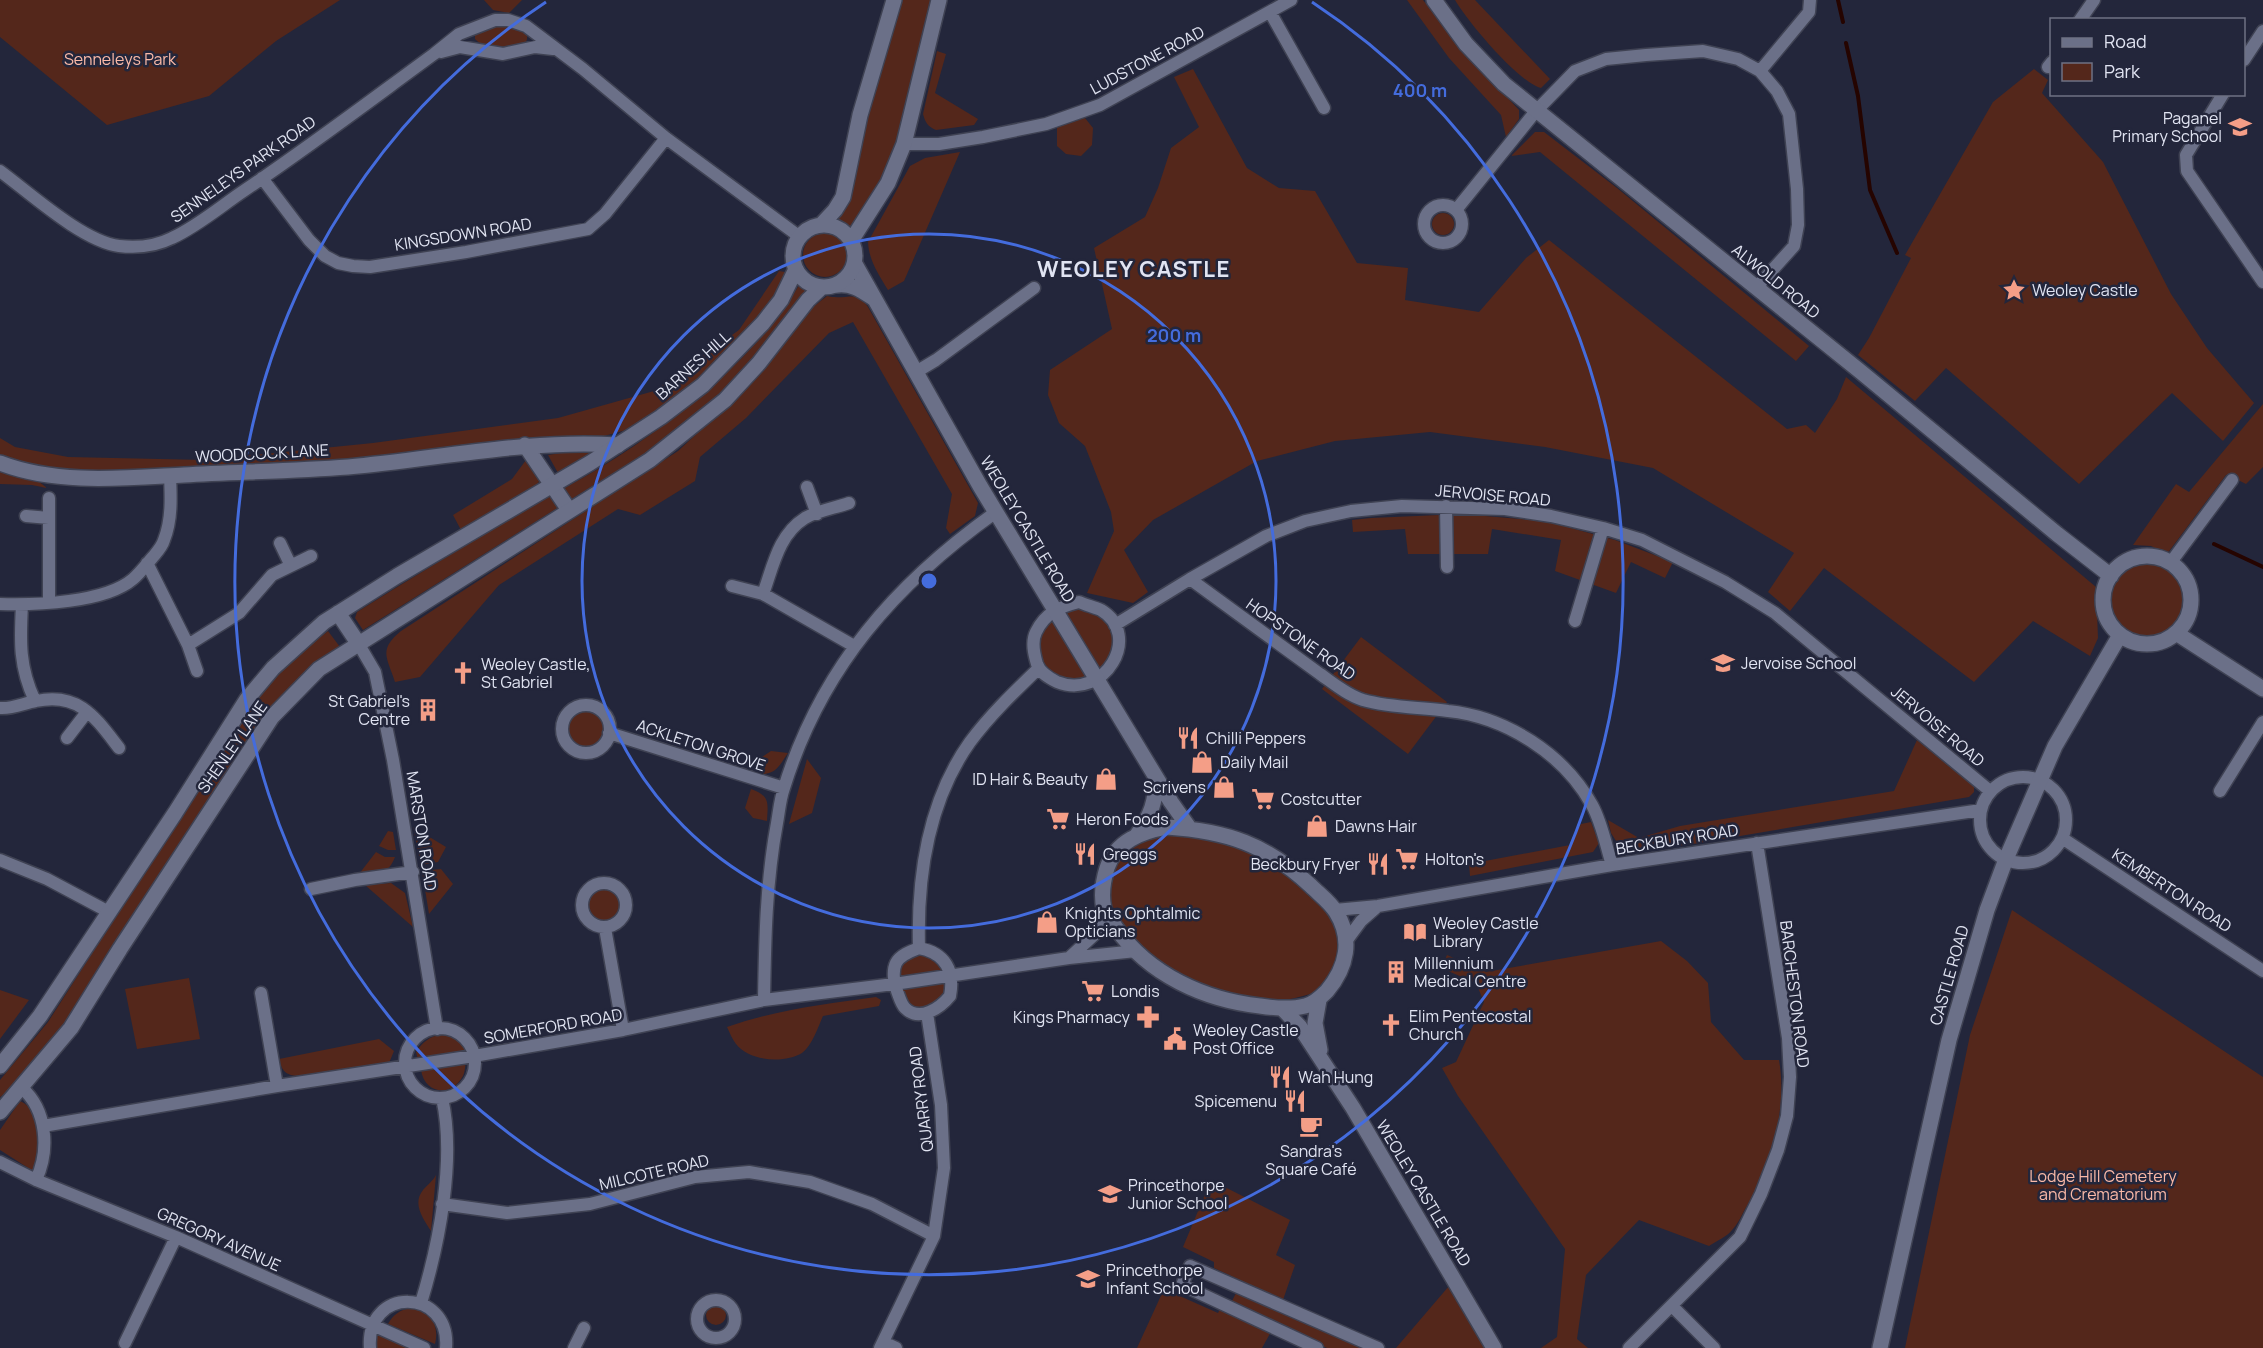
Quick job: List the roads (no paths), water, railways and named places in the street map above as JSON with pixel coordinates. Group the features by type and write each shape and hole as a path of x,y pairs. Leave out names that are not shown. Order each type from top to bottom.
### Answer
{"street":[{"path":"821,225 843,197 860,115 894,0"},
{"path":"851,241 888,183 904,144 939,0"},
{"name":"LUDSTONE ROAD","path":"904,144 939,144 983,137 1046,124 1100,105 1291,0"},
{"name":"ALWOLD ROAD","path":"1434,0 1466,44 1504,84 2110,576"},
{"path":"1760,71 1809,12 1810,0"},
{"path":"2081,18 2094,0"},
{"path":"1270,12 1324,108"},
{"name":"SENNELEYS PARK ROAD","path":"0,171 82,232 116,246 133,247 153,244 172,238 262,178 459,34 495,20 508,20 526,26 583,69 666,138 800,237"},
{"path":"2245,58 2263,31"},
{"name":"SENNELEYS PARK ROAD","path":"434,54 460,47 503,54 536,47 554,49"},
{"path":"1456,210 1536,111 1575,71 1606,59 1703,51 1737,59 1760,71 1777,91 1789,114 1797,189 1798,225 1794,246 1756,288"},
{"path":"2222,96 2186,155 2187,171 2263,282"},
{"name":"KINGSDOWN ROAD","path":"262,178 309,240 325,256 352,267 370,267 588,229 605,214 666,138"},
{"path":"829,286 855,264 854,248 851,241 833,227 814,226 800,237 794,247 793,256 796,269 811,284 829,286 845,284 857,287 873,298"},
{"name":"WEOLEY CASTLE ROAD","path":"855,264 996,512 1156,777 1190,829"},
{"name":"BARNES HILL","path":"590,463 661,417 703,385 743,345 781,300 796,269"},
{"name":"SHENLEY LANE","path":"0,1112 71,1028 272,717 319,669 650,460 725,400 759,363 808,300 829,286"},
{"path":"916,372 936,360 1034,288"},
{"path":"525,445 569,510"},
{"name":"WOODCOCK LANE","path":"0,463 51,475 101,478 170,476 348,466 525,445 618,445"},
{"name":"SHENLEY LANE","path":"0,1066 40,1016 175,813 247,699 273,668 324,622 590,463"},
{"path":"0,604 22,605 81,599 111,590 132,580 161,547 165,537 170,519 170,476"},
{"path":"2171,562 2232,480"},
{"path":"807,487 818,514"},
{"path":"49,498 49,603"},
{"path":"763,594 781,544 790,530 806,517 849,503"},
{"name":"JERVOISE ROAD","path":"1115,625 1266,536 1305,521 1351,511 1402,506 1446,506 1551,516 1603,528 1653,545 1725,582 1775,612 1990,791"},
{"path":"1446,506 1448,567"},
{"path":"764,1000 766,901 773,844 784,788 806,731 832,680 854,646 890,603 921,570 996,512"},
{"path":"26,516 49,518"},
{"path":"1575,621 1603,528"},
{"path":"280,543 290,564"},
{"path":"188,645 239,613 272,575 290,564 311,556"},
{"path":"2144,556 2171,562 2189,587 2191,603 2187,619 2176,633 2163,641 2144,644 2120,635 2105,615 2103,600 2110,576 2120,565 2144,556"},
{"path":"147,563 188,645 197,670"},
{"name":"HOPSTONE ROAD","path":"1190,579 1320,674 1362,699 1402,707 1450,711 1476,716 1528,739 1557,761 1591,803 1612,865"},
{"path":"732,586 763,594 854,646"},
{"path":"1079,602 1102,611 1115,625 1119,638 1117,656 1098,680 1069,686 1048,678 1039,668 1034,654 1034,636 1042,620 1055,609 1079,602"},
{"path":"22,605 21,653 26,681 36,701"},
{"path":"338,613 358,643"},
{"path":"2176,633 2263,689"},
{"name":"CASTLE ROAD","path":"1880,1348 1949,1040 1987,910 2006,858 2055,746 2120,635"},
{"name":"MARSTON ROAD","path":"358,643 375,672 413,872 437,1029"},
{"path":"919,948 918,910 922,871 937,808 969,744 1000,705 1039,668"},
{"path":"0,708 36,701 65,699 97,720 119,748"},
{"path":"67,738 87,712"},
{"path":"2220,792 2263,722"},
{"name":"ACKLETON GROVE","path":"609,733 784,788"},
{"path":"1136,836 1148,820 1155,804 1156,777"},
{"path":"2019,777 2032,778 2055,791 2063,803 2066,817 2062,838 2052,852 2039,860 2024,863 1998,855 1988,844 1981,828 1981,810 1990,791 2019,777"},
{"name":"BECKBURY ROAD","path":"1335,909 1378,906 1612,865 1981,810"},
{"path":"1069,958 1095,934 1104,911 1102,893 1110,858 1122,845 1136,836 1167,827 1219,833 1260,847 1288,864 1335,909 1347,940 1346,955 1342,969 1334,983 1319,1000 1306,1006 1283,1009 1230,1002 1186,986 1156,968 1122,936 1104,911"},
{"name":"KEMBERTON ROAD","path":"2062,838 2263,970"},
{"name":"BARCHESTON ROAD","path":"1629,1348 1740,1237 1761,1194 1778,1150 1787,1116 1790,1077 1788,1038 1757,843"},
{"path":"0,860 47,879 109,912"},
{"path":"311,889 413,872"},
{"path":"1347,940 1361,921 1378,906"},
{"path":"605,928 623,1030"},
{"path":"919,948 930,950 944,958 950,975 950,996 936,1010 927,1013 911,1012 905,1008 894,984 897,961 908,952 919,948"},
{"name":"SOMERFORD ROAD","path":"43,1126 277,1086 405,1068 623,1030 764,1000 894,984 1069,958 1136,951"},
{"path":"261,993 277,1086"},
{"name":"WEOLEY CASTLE ROAD","path":"1319,1000 1315,1023 1321,1057"},
{"name":"WEOLEY CASTLE ROAD","path":"1283,1009 1300,1027 1321,1057 1494,1348"},
{"name":"QUARRY ROAD","path":"882,1345 934,1236 945,1168 944,1135 927,1013"},
{"path":"437,1029 453,1031 461,1035 467,1041 474,1056 473,1076 468,1085 460,1092 442,1098 433,1098 418,1090 408,1077 405,1068 405,1059 412,1042 427,1031 437,1029"},
{"path":"22,1088 37,1106 43,1126 44,1156 36,1180"},
{"path":"421,1303 432,1265 442,1204 446,1163 446,1116 442,1098"},
{"name":"GREGORY AVENUE","path":"0,1162 36,1180 176,1237 424,1348"},
{"name":"MILCOTE ROAD","path":"442,1204 507,1213 590,1204 695,1177 749,1172 810,1182 872,1204 934,1236"},
{"path":"124,1343 176,1237"},
{"path":"1317,1348 1182,1285 1190,1266 1378,1348"},
{"path":"1223,1304 1232,1285"},
{"path":"369,1348 372,1325 378,1315 387,1307 409,1301 421,1303 436,1313 442,1321 447,1338 446,1348"},
{"path":"1672,1306 1714,1348"},
{"path":"574,1348 584,1328"},
{"path":"882,1345 896,1348"}],"waterway":[{"path":"1838,0 1843,22"},
{"path":"1846,43 1858,96 1870,190 1897,253"},
{"path":"2214,544 2263,567"}],"place":[{"name":"Paganel Primary School","path":"2240,127"},
{"name":"Weoley Castle","path":"2014,290"},
{"name":"Jervoise School","path":"1723,663"},
{"name":"Weoley Castle, St Gabriel","path":"463,673"},
{"name":"St Gabriel's Centre","path":"428,710"},
{"name":"Chilli Peppers","path":"1188,738"},
{"name":"Daily Mail","path":"1202,762"},
{"name":"ID Hair & Beauty","path":"1106,779"},
{"name":"Scrivens","path":"1224,787"},
{"name":"Costcutter","path":"1263,799"},
{"name":"Heron Foods","path":"1058,819"},
{"name":"Dawns Hair","path":"1317,826"},
{"name":"Greggs","path":"1085,854"},
{"name":"Holton's","path":"1407,859"},
{"name":"Beckbury Fryer","path":"1378,864"},
{"name":"Knights Ophtalmic Opticians","path":"1047,922"},
{"name":"Weoley Castle Library","path":"1415,932"},
{"name":"Millennium Medical Centre","path":"1396,972"},
{"name":"Londis","path":"1093,991"},
{"name":"Kings Pharmacy","path":"1148,1017"},
{"name":"Elim Pentecostal Church","path":"1391,1025"},
{"name":"Weoley Castle Post Office","path":"1175,1039"},
{"name":"Wah Hung","path":"1280,1077"},
{"name":"Spicemenu","path":"1295,1101"},
{"name":"Sandra's Square Café","path":"1311,1126"},
{"name":"Princethorpe Junior School","path":"1110,1194"},
{"name":"Princethorpe Infant School","path":"1088,1279"}],"district":[{"name":"WEOLEY CASTLE","path":"1134,269"}],"park label":[{"name":"Senneleys Park","path":"120,59"},
{"name":"Lodge Hill Cemetery and Crematorium","path":"2103,1185"}]}
